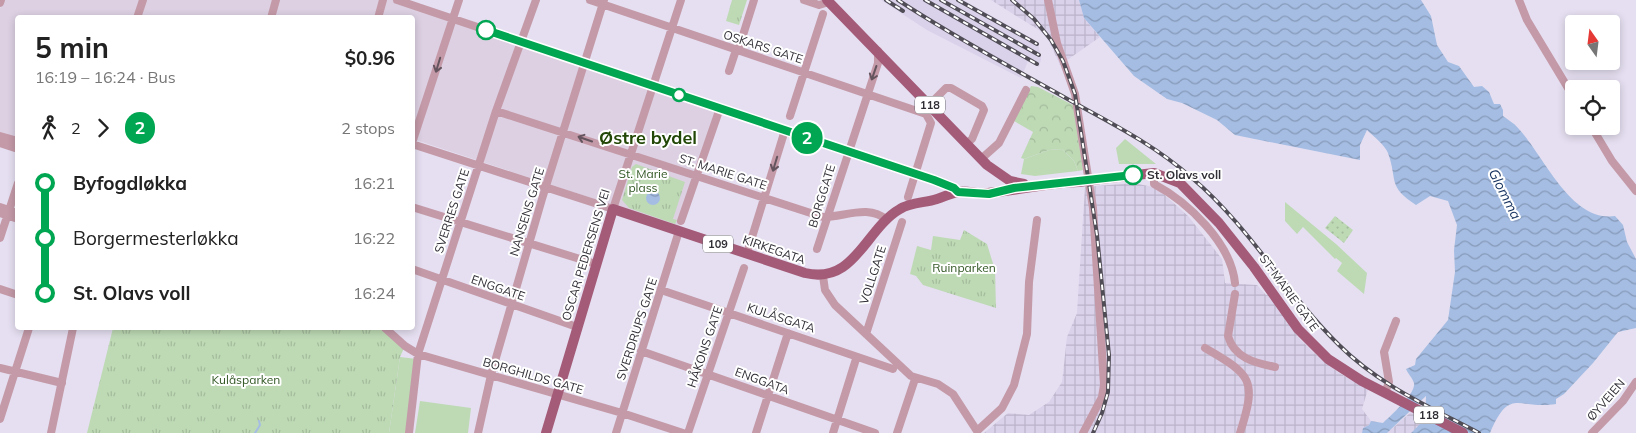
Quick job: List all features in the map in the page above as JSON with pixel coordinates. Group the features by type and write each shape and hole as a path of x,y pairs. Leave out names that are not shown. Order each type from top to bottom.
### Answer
{"main road":[{"name":"118","path":"828,1 984,162 1010,181 1040,186"},
{"name":"118","path":"984,162 1000,192"},
{"name":"ST. MARIE GATE","path":"823,276 842,268 886,220 905,206 935,200 958,192 980,194 1133,175 1154,175 1188,191 1241,249 1298,329 1336,366 1463,433"},
{"name":"ST. MARIE GATE","path":"1000,192 1015,193 1063,187 1079,182"},
{"name":"KIRKEGATA","path":"612,209 680,226 805,273 823,276"},
{"name":"OSCAR PEDERSENS VEI","path":"546,433 612,209"}],"street":[{"path":"139,15 143,0"},
{"path":"272,15 276,0"},
{"path":"379,15 383,0"},
{"path":"397,0 915,174 954,188 958,192"},
{"path":"415,134 458,0"},
{"name":"SVERRES GATE","path":"409,433 418,354 496,111 536,0"},
{"name":"OSKARS GATE","path":"590,0 604,2 672,28 928,116 931,123 915,174"},
{"name":"OSCAR PEDERSENS VEI","path":"612,209 681,0"},
{"path":"729,71 754,0"},
{"path":"804,0 819,5 828,1"},
{"path":"1048,0 1057,43 1075,94 1096,235 1104,384 1102,397 1083,433"},
{"path":"1519,0 1527,20 1565,83"},
{"name":"NANSENS GATE","path":"478,433 491,375 529,242 604,2"},
{"path":"790,116 823,14"},
{"name":"BORGGATE","path":"817,249 878,63 878,51"},
{"path":"929,105 946,88 951,88 982,106 984,110 972,139 966,144"},
{"path":"984,162 999,143 1026,90"},
{"name":"SVERDRUPS GATE","path":"616,433 696,176 720,108"},
{"name":"ST. MARIE GATE","path":"496,111 828,217 868,211 879,214 886,220"},
{"path":"749,247 785,130"},
{"path":"1596,135 1612,161 1636,192"},
{"path":"0,136 15,140"},
{"path":"0,143 15,148"},
{"name":"KIRKEGATA","path":"415,144 612,209"},
{"path":"908,197 915,174"},
{"path":"1154,175 1154,184 1167,191 1180,202 1215,238 1227,256 1235,283"},
{"path":"0,238 5,213 15,191"},
{"path":"0,207 5,213"},
{"path":"415,208 596,264"},
{"path":"823,276 830,298 915,379 946,388 953,394 976,432 1006,404 1014,385 1027,334 1029,282 1037,220"},
{"name":"VOLLGATE","path":"866,334 902,222"},
{"name":"HÅKONS GATE","path":"688,433 727,313 731,309 744,268"},
{"name":"ENGGATE","path":"415,270 577,327"},
{"path":"0,289 15,294"},
{"name":"KULÅSGATA","path":"661,290 846,352 856,359 893,370"},
{"path":"1235,294 1228,336 1230,342 1238,353 1251,362 1275,367"},
{"path":"1385,393 1390,382 1384,352 1396,322"},
{"path":"0,419 28,330"},
{"path":"51,433 73,330"},
{"name":"BORGHILDS GATE","path":"388,330 405,346 418,354 622,413 683,433"},
{"path":"756,433 788,333"},
{"path":"1205,348 1235,366 1248,381 1248,406 1240,433"},
{"name":"ENGGATA","path":"641,351 875,433"},
{"path":"833,433 856,359"},
{"path":"0,368 62,383"},
{"path":"897,433 915,379"},
{"name":"ØYVEIEN","path":"1592,433 1623,401 1636,382"}],"shaded area":[{"path":"3,0 397,0 720,108 679,227 415,140 415,15 15,15 15,137 0,133 0,9"},
{"path":"881,0 963,0 1038,42 1041,59 1039,67 1028,61 1021,78 927,30"},
{"path":"991,0 1079,0 1084,18 1100,37 1060,65 1047,37"},
{"path":"1134,183 1157,188 1188,216 1222,259 1225,283 1257,285 1266,295 1269,294 1298,337 1314,353 1339,373 1368,389 1362,409 1371,421 1369,425 1363,428 1362,433 984,433 1008,413 1029,415 1049,402 1062,382 1067,337 1077,313 1085,187"},
{"path":"1411,412 1425,419 1424,422 1411,433 1387,433"}],"green space":[{"path":"732,0 747,0 739,25 726,21"},
{"path":"1031,86 1038,87 1073,105 1083,170 1078,171 1074,161 1062,149 1049,150 1024,159 1021,158 1033,132 1014,121"},
{"path":"1125,139 1156,164 1119,164 1116,148"},
{"path":"1062,149 1074,161 1078,171 1035,176 1021,174 1024,159 1049,150"},
{"name":"St. Marie plass","path":"636,164 685,182 673,219 677,220 675,224 629,208 622,200 632,167"},
{"path":"1285,202 1336,244 1367,273 1364,294 1337,271 1342,263 1335,259 1303,227 1297,234 1285,221"},
{"path":"1335,216 1353,230 1344,243 1325,228"},
{"name":"Ruinparken","path":"964,230 987,244 995,270 996,308 923,285 916,276 910,274 917,246 931,250 933,236 960,240"},
{"name":"Kulåsparken","path":"113,330 387,330 405,346 400,357 389,433 87,433"},
{"path":"400,357 417,359 407,433 389,433"},
{"path":"420,401 471,408 468,433 415,433"}],"water":[{"name":"Glomma","path":"1079,0 1421,0 1431,16 1437,45 1448,62 1459,66 1474,87 1482,86 1489,92 1494,104 1500,104 1503,116 1513,123 1528,140 1571,198 1585,209 1599,215 1615,216 1623,225 1627,242 1636,259 1636,328 1618,332 1593,363 1564,394 1556,399 1556,404 1516,403 1510,405 1503,409 1490,433 1411,433 1425,419 1426,396 1387,433 1362,433 1363,428 1369,425 1371,421 1383,423 1407,399 1414,388 1414,383 1406,369 1415,365 1416,359 1448,320 1455,272 1454,250 1457,225 1448,201 1430,196 1416,205 1401,193 1395,182 1388,153 1382,144 1367,130 1360,145 1360,160 1235,135 1217,120 1182,103 1167,99 1134,76 1084,18"},
{"path":"650,191 656,191 660,198 656,205 650,205 646,201 646,195"}],"waterway":[{"path":"255,433 260,425 259,421"}],"railway":[{"path":"886,0 903,11"},
{"path":"898,0 962,40 1118,127 1178,166 1232,217 1320,325 1354,359 1388,384 1479,433"},
{"path":"925,0 1037,64"},
{"path":"941,0 1039,55"},
{"path":"958,0 1037,44"},
{"path":"1012,0 1034,19 1051,40 1063,61 1075,94 1097,235 1109,355 1108,392 1102,413 1093,433"}],"bus line":[{"name":"2","path":"486,30 934,180 954,188 958,192 989,194 1014,188 1133,175"}],"place":[{"name":"St. Olavs voll","path":"1133,175"}],"district":[{"name":"Østre bydel","path":"648,138"}]}
